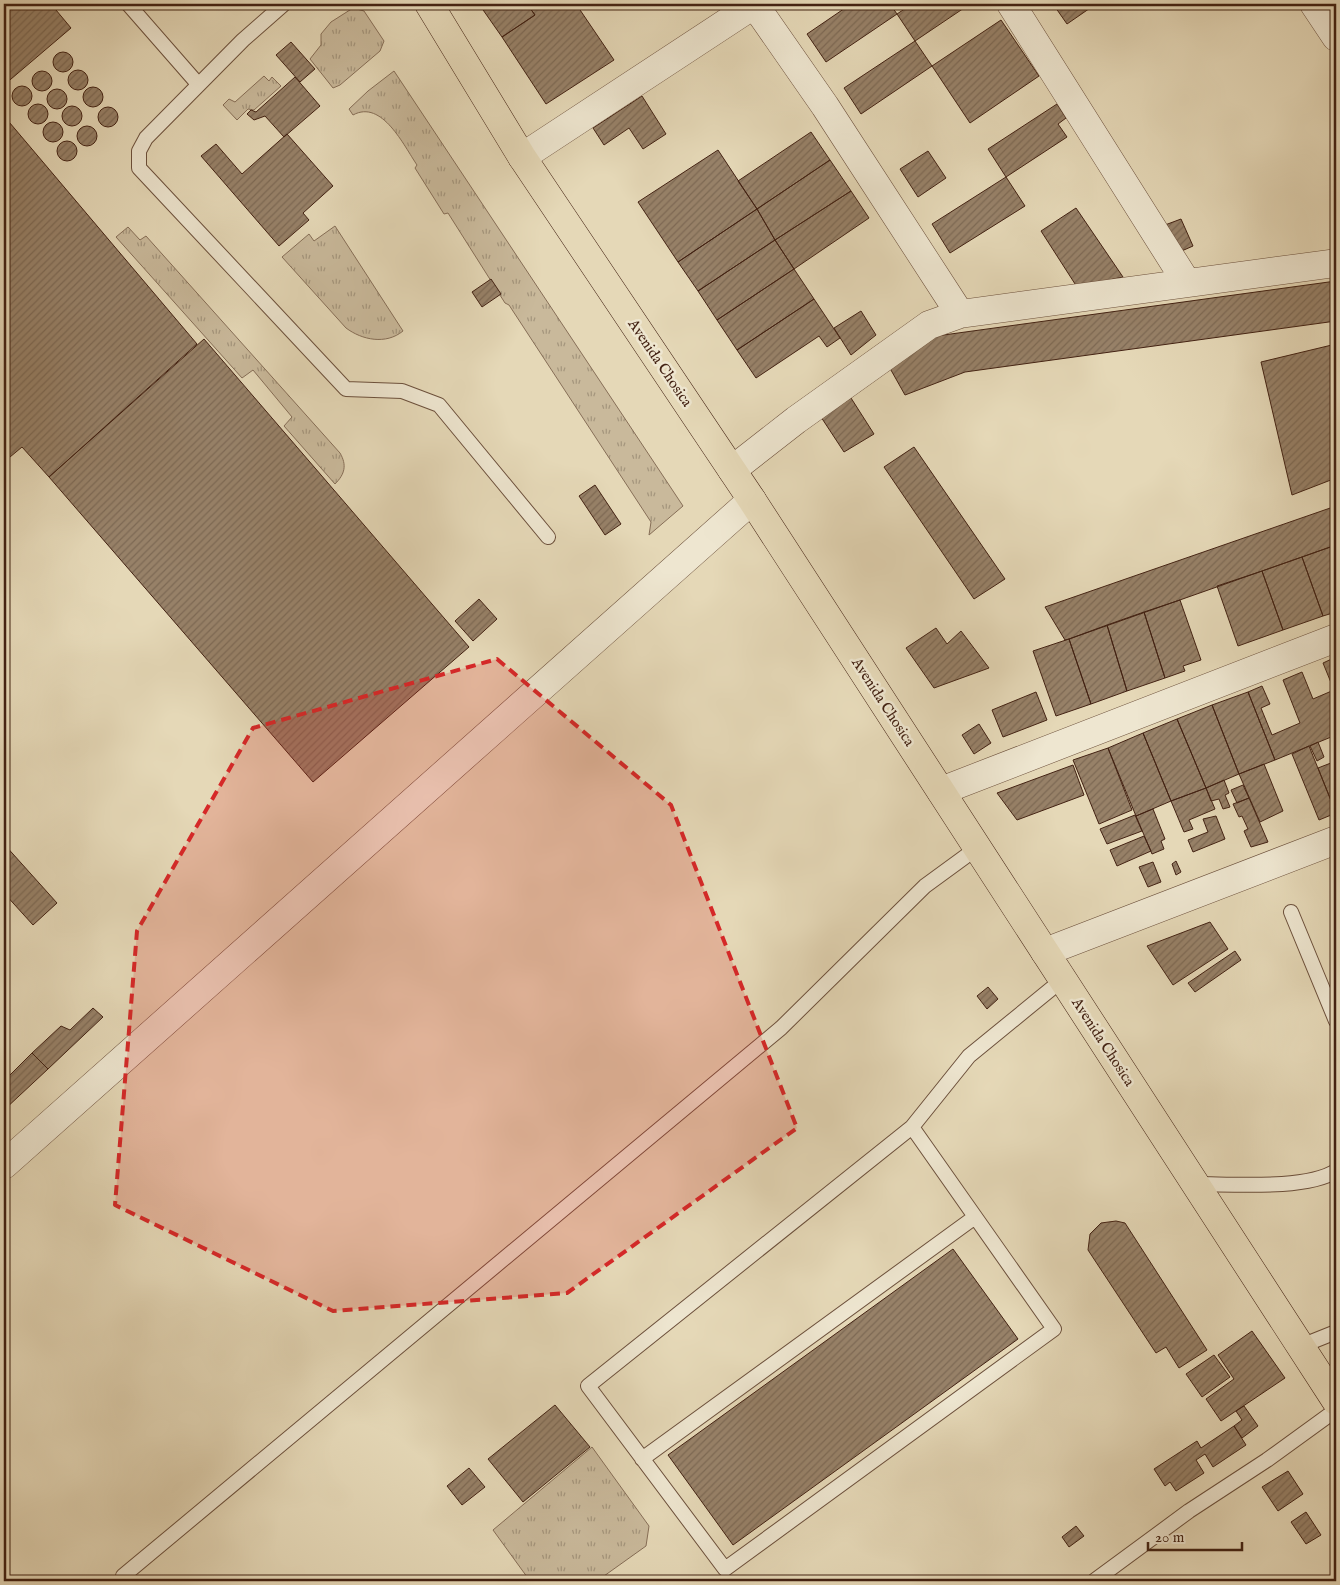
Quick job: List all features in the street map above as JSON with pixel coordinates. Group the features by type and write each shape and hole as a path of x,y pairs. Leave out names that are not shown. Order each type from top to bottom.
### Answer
{"main road":[{"name":"Avenida Chosica","path":"429,4 522,157 752,500 1336,1401"}],"street":[{"path":"522,157 754,4 825,106 960,314"},
{"path":"1011,4 1187,283"},
{"path":"1314,4 1336,37"},
{"path":"732,470 796,420 929,325 960,314 1336,263"},
{"path":"4,1165 752,500"},
{"path":"941,791 1336,638"},
{"path":"1045,952 1336,840"}],"lane":[{"path":"128,4 198,84"},
{"path":"284,4 198,84 146,138 139,151 139,168 346,389 402,392 439,405 548,537"},
{"path":"123,1576 780,1028 924,886 977,848"},
{"path":"1291,912 1336,1021"},
{"path":"912,1127 1054,1330 725,1569 588,1386 912,1127 969,1056 1062,980"},
{"path":"1196,1184 1291,1183 1311,1180 1336,1171"},
{"path":"642,1459 975,1217"},
{"path":"1301,1346 1336,1332"},
{"path":"1094,1581 1189,1511 1267,1460 1336,1410"}],"highlighted area":[{"path":"497,659 671,805 797,1128 567,1293 333,1311 115,1205 137,931 253,728"}],"green space":[{"path":"353,8 364,11 384,41 380,51 340,85 333,88 310,59 321,45 321,34 331,22"},
{"path":"394,71 683,506 649,535 651,522 509,305 505,303 448,213 444,214 415,168 417,165 399,137 383,119 373,113 364,112 353,115 349,109"},
{"path":"264,76 269,81 272,77 281,86 254,110 248,109 237,120 223,105 229,99 235,102"},
{"path":"335,226 403,331 389,338 382,339 367,338 352,332 346,328 282,257 309,234 314,241"},
{"path":"128,227 140,240 146,236 340,453 344,462 344,469 341,477 335,484 284,426 292,417 253,370 242,378 116,237"},
{"path":"592,1447 649,1526 646,1546 597,1581 530,1581 493,1530"}],"building":[{"path":"4,4 51,4 71,28 4,85"},
{"path":"487,4 527,4 535,15 502,37 481,7"},
{"path":"527,4 576,4 614,60 546,104 502,37 535,15"},
{"path":"851,4 890,4 897,14 826,62 807,34"},
{"path":"912,4 970,4 915,41 897,14"},
{"path":"1053,4 1096,4 1067,24"},
{"path":"1001,20 1039,76 970,123 932,66"},
{"path":"915,41 932,66 861,114 844,88"},
{"path":"291,42 315,69 300,82 276,55"},
{"path":"63,52 70,55 73,62 70,69 63,72 56,69 53,62 56,55"},
{"path":"78,70 85,73 88,80 85,87 78,90 71,87 68,80 71,73"},
{"path":"42,71 49,74 52,81 49,88 42,91 35,88 32,81 35,74"},
{"path":"295,77 320,106 284,137 265,116 254,120 247,114 251,110 256,112"},
{"path":"22,86 29,89 32,96 29,103 22,106 15,103 12,96 15,89"},
{"path":"93,87 100,90 103,97 100,104 93,107 86,104 83,97 86,90"},
{"path":"57,89 64,92 67,99 64,106 57,109 50,106 47,99 50,92"},
{"path":"642,96 666,134 643,149 629,128 604,145 593,128"},
{"path":"38,104 45,107 48,114 45,121 38,124 31,121 28,114 31,107"},
{"path":"1057,104 1066,118 1058,124 1067,137 1006,177 988,149"},
{"path":"72,106 79,109 82,116 79,123 72,126 65,123 62,116 65,109"},
{"path":"108,107 115,110 118,117 115,124 108,127 101,124 98,117 101,110"},
{"path":"4,116 197,344 49,477 22,447 4,462"},
{"path":"53,122 60,125 63,132 60,139 53,142 46,139 43,132 46,125"},
{"path":"87,126 94,129 97,136 94,143 87,146 80,143 77,136 80,129"},
{"path":"811,132 830,160 757,209 738,181"},
{"path":"287,134 333,186 303,213 309,220 279,246 201,156 216,144 242,174"},
{"path":"67,141 74,144 77,151 74,158 67,161 60,158 57,151 60,144"},
{"path":"718,150 757,209 678,262 638,202"},
{"path":"928,151 946,178 918,197 900,169"},
{"path":"830,160 851,191 775,240 757,209"},
{"path":"1006,177 1025,206 950,253 932,224"},
{"path":"851,191 869,218 794,269 775,240"},
{"path":"1076,208 1123,277 1077,287 1041,231"},
{"path":"757,209 775,240 698,291 678,262"},
{"path":"1181,219 1193,246 1177,253 1165,225"},
{"path":"775,240 794,269 717,320 698,291"},
{"path":"794,269 814,299 737,350 717,320"},
{"path":"491,279 501,294 482,307 472,292"},
{"path":"1336,281 1336,321 965,372 905,395 887,363 929,337"},
{"path":"814,299 840,338 827,347 819,336 756,378 737,350"},
{"path":"861,311 876,335 851,355 834,328"},
{"path":"204,339 469,647 313,782 49,477"},
{"path":"1336,344 1336,478 1292,495 1261,362"},
{"path":"851,398 874,434 844,452 821,417"},
{"path":"914,447 1005,579 974,599 884,467"},
{"path":"595,485 621,524 605,535 579,496"},
{"path":"1336,506 1336,545 1069,639 1065,640 1045,607"},
{"path":"1336,545 1336,612 1323,616 1302,557"},
{"path":"1302,557 1323,616 1283,630 1262,571"},
{"path":"1262,571 1283,630 1238,646 1217,586"},
{"path":"479,599 497,619 473,641 455,621"},
{"path":"1180,600 1201,660 1183,666 1185,671 1165,678 1144,612"},
{"path":"1144,612 1165,678 1127,691 1107,625"},
{"path":"1107,625 1127,691 1091,704 1069,639"},
{"path":"936,628 947,644 961,631 989,668 934,688 906,648"},
{"path":"1069,639 1091,704 1056,716 1033,651"},
{"path":"1336,657 1336,735 1275,760 1248,692 1262,686 1270,704 1261,708 1272,735 1300,723 1283,680 1302,672 1313,699 1334,690 1323,663"},
{"path":"1036,692 1047,720 1003,737 992,710"},
{"path":"1248,692 1275,760 1239,774 1212,705"},
{"path":"1212,705 1239,774 1206,788 1177,719"},
{"path":"1177,719 1206,788 1171,801 1143,733"},
{"path":"979,724 991,743 974,754 962,735"},
{"path":"1143,733 1171,801 1136,816 1108,748"},
{"path":"1318,742 1324,757 1317,761 1310,746"},
{"path":"1309,746 1336,813 1319,820 1292,754"},
{"path":"1108,748 1132,810 1099,824 1073,760"},
{"path":"1336,761 1336,813 1318,768"},
{"path":"1264,764 1283,811 1260,822 1239,774"},
{"path":"1073,765 1084,795 1017,820 997,793"},
{"path":"1224,780 1229,793 1225,795 1230,807 1223,809 1219,799 1211,801 1206,788"},
{"path":"1243,785 1249,798 1237,803 1231,790"},
{"path":"1206,788 1215,809 1189,820 1193,829 1184,832 1171,801"},
{"path":"1249,798 1268,842 1251,847 1244,831 1248,829 1242,816 1239,817 1233,804"},
{"path":"1153,809 1165,839 1161,841 1164,849 1152,854 1136,816"},
{"path":"1135,815 1142,831 1107,844 1100,829"},
{"path":"1216,816 1225,839 1193,852 1188,840 1208,832 1203,819"},
{"path":"1144,836 1151,851 1117,866 1110,850"},
{"path":"4,844 57,903 33,925 4,893"},
{"path":"1176,861 1181,872 1176,875 1172,864"},
{"path":"1153,862 1161,882 1148,887 1139,867"},
{"path":"1210,922 1228,949 1173,985 1147,946"},
{"path":"1235,951 1241,960 1195,992 1188,983"},
{"path":"988,987 998,999 987,1009 977,996"},
{"path":"93,1008 103,1017 48,1069 32,1053 61,1026 70,1030"},
{"path":"32,1053 48,1069 4,1110 4,1081"},
{"path":"1116,1221 1125,1223 1207,1350 1179,1368 1166,1347 1156,1353 1088,1250 1090,1234 1101,1223"},
{"path":"953,1249 1018,1339 733,1545 668,1455"},
{"path":"1252,1331 1285,1378 1221,1421 1206,1399 1234,1379 1218,1355"},
{"path":"1214,1355 1230,1377 1202,1397 1186,1374"},
{"path":"555,1405 590,1447 523,1502 488,1459"},
{"path":"1244,1406 1258,1426 1242,1438 1234,1426 1242,1420 1236,1411"},
{"path":"1234,1426 1246,1445 1213,1467 1205,1454 1196,1460 1204,1473 1176,1491 1170,1482 1165,1486 1154,1469 1197,1441 1201,1448"},
{"path":"469,1468 485,1487 462,1505 447,1486"},
{"path":"1288,1471 1303,1494 1278,1511 1262,1487"},
{"path":"1306,1512 1321,1535 1306,1544 1291,1522"},
{"path":"1076,1526 1084,1536 1069,1547 1062,1537"}]}
